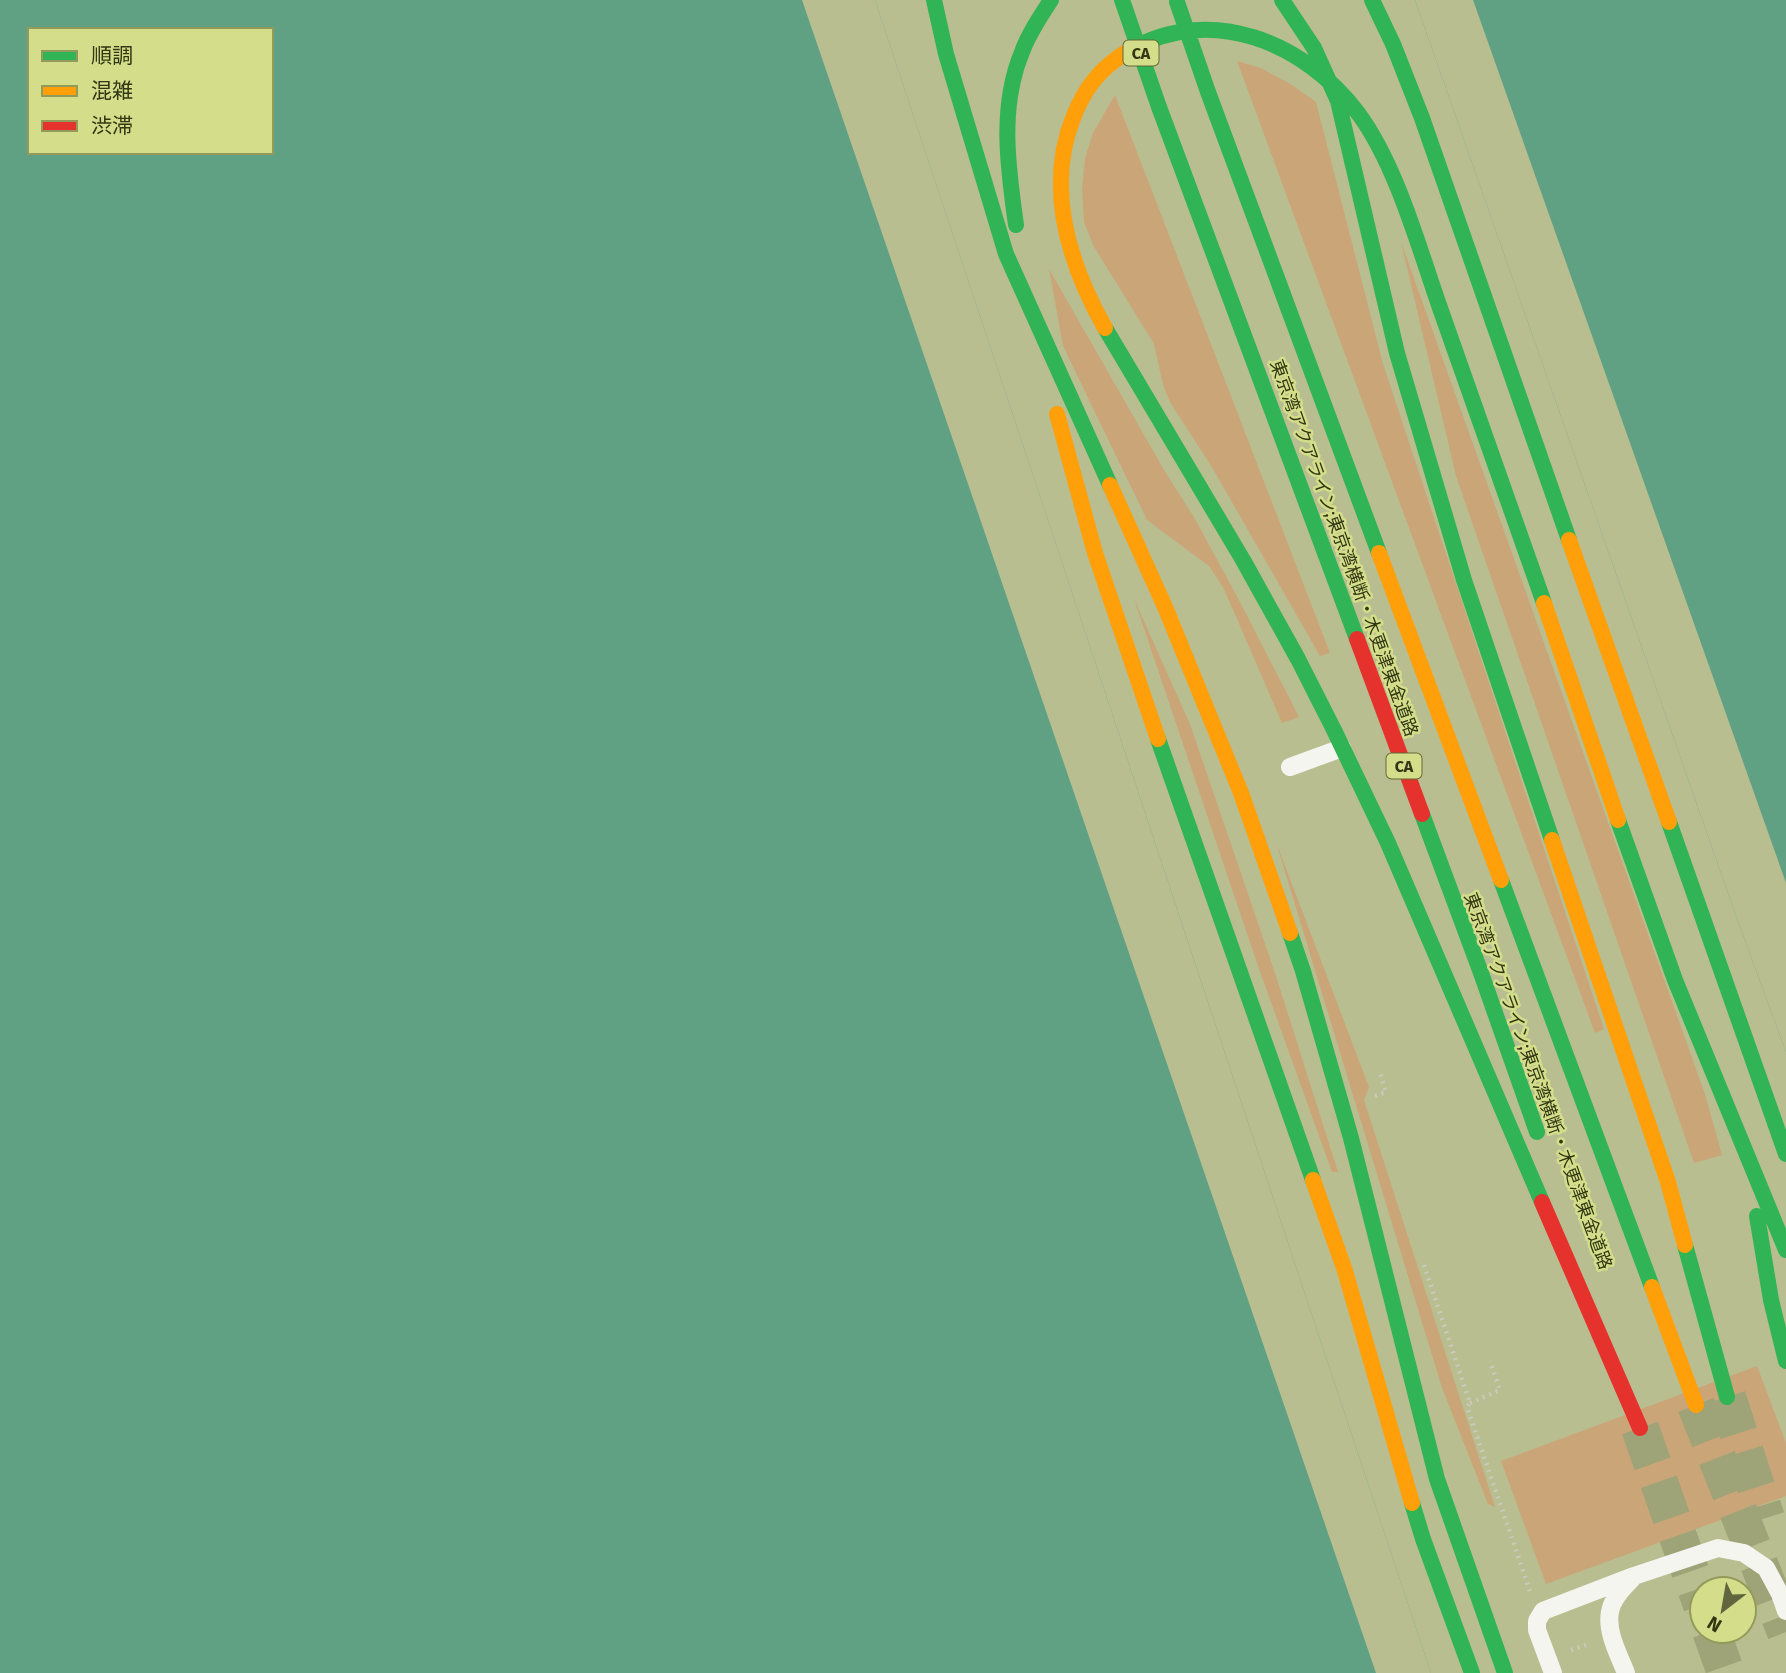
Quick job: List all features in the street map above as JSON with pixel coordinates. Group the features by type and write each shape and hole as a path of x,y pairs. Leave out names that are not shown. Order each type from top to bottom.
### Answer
{"highway":[{"path":"934,0 946,54 1006,254 1165,607 1246,805 1303,971 1348,1125 1429,1446 1446,1505 1504,1673"},
{"path":"1051,0 1033,27 1017,62 1007,112 1006,138 1011,195 1036,330 1095,553 1345,1271 1423,1539 1472,1673"},
{"name":"東京湾アクアライン;東京湾横断・木更津東金道路","path":"1122,0 1159,107 1481,973 1540,1142"},
{"name":"東京湾アクアライン;東京湾横断・木更津東金道路","path":"1176,0 1696,1405"},
{"path":"1282,0 1318,51 1338,101 1397,353 1464,580 1668,1182 1727,1396"},
{"path":"1372,0 1393,44 1422,118 1786,1154"},
{"path":"1342,748 1219,517 1100,318 1073,259 1064,227 1060,168 1075,111 1086,90 1120,53 1143,38 1171,27 1199,24 1231,26 1262,35 1291,49 1317,67 1339,89 1374,141 1421,256 1657,932 1699,1042 1786,1250"},
{"name":"東京湾アクアライン;東京湾横断・木更津東金道路","path":"1342,748 1384,836 1640,1428 1572,1233"},
{"path":"1742,1142 1771,1300 1786,1361"},
{"path":"1429,1446 1461,1501"}],"lane":[{"path":"1290,767 1342,748"},
{"path":"1553,1673 1537,1630 1536,1621 1543,1611 1634,1576 1718,1548 1744,1553 1766,1568 1786,1611"},
{"path":"1780,1594 1786,1570"},
{"path":"1626,1673 1611,1632 1610,1612 1618,1595 1634,1576"}],"path":[{"path":"1367,1100 1386,1092 1380,1070"},
{"path":"1421,1258 1470,1403"},
{"path":"1490,1361 1500,1390 1470,1403 1467,1407 1531,1594 1541,1591"}],"shaded area":[{"path":"0,0 875,0 1431,1673 0,1673"},
{"path":"1415,0 1786,0 1786,1052 1736,916"},
{"path":"1237,61 1261,68 1316,102 1383,364 1604,1029 1595,1033"},
{"path":"1115,95 1330,653 1320,656 1213,469 1170,402 1163,385 1154,344 1093,245 1084,222 1082,190 1085,158 1093,133"},
{"path":"1401,242 1705,1094 1722,1155 1694,1163 1456,476"},
{"path":"1049,269 1167,475 1194,517 1299,717 1282,723 1224,589 1209,566 1147,520 1063,346"},
{"path":"1134,599 1190,724 1276,976 1338,1172 1332,1172 1259,969"},
{"path":"1276,842 1369,1087 1364,1100 1495,1507 1488,1504 1442,1388"},
{"path":"1757,1366 1786,1443 1786,1496 1546,1584 1501,1461"}],"pier":[{"path":"802,0 875,0 1431,1673 1376,1673"},
{"path":"1415,0 1473,0 1786,883 1786,1052 1736,916"}],"tunnel":[{"path":"1727,1397 1766,1518"},
{"path":"1696,1405 1786,1632"},
{"path":"1640,1428 1691,1575"},
{"path":"1716,1645 1726,1673"}],"traffic: fast":[{"path":"934,0 946,54 1006,254 1110,485"},
{"path":"1016,225 1008,160 1010,94 1025,45 1051,0"},
{"path":"1122,0 1159,107 1357,639"},
{"path":"1282,0 1314,48 1338,101 1397,353 1464,580 1552,840"},
{"path":"1372,0 1393,44 1422,118 1569,540"},
{"path":"1177,2 1379,553"},
{"path":"1130,50 1161,36 1193,30 1224,31 1255,38 1284,50 1312,67 1336,88 1358,113 1384,157 1405,207 1544,603"},
{"path":"1105,328 1243,560 1334,730 1388,843 1542,1202"},
{"path":"1158,739 1313,1180"},
{"path":"1422,814 1537,1132"},
{"path":"1618,820 1675,980 1786,1250"},
{"path":"1669,822 1786,1154"},
{"path":"1501,880 1652,1287"},
{"path":"1290,933 1351,1138 1437,1479 1505,1673"},
{"path":"1757,1216 1771,1300 1786,1361"},
{"path":"1685,1245 1727,1397"},
{"path":"1412,1503 1472,1673"}],"traffic: slow":[{"path":"1105,328 1092,304 1072,252 1061,199 1061,172 1065,145 1083,97 1102,71 1130,50"},
{"path":"1057,414 1095,553 1158,739"},
{"path":"1110,485 1165,607 1241,793 1290,933"},
{"path":"1569,540 1669,822"},
{"path":"1379,553 1501,880"},
{"path":"1544,603 1618,820"},
{"path":"1552,840 1668,1182 1685,1245"},
{"path":"1313,1180 1345,1271 1412,1503"},
{"path":"1652,1287 1696,1405"}],"traffic: jam":[{"path":"1357,639 1422,814"},
{"path":"1542,1202 1640,1428"}]}
